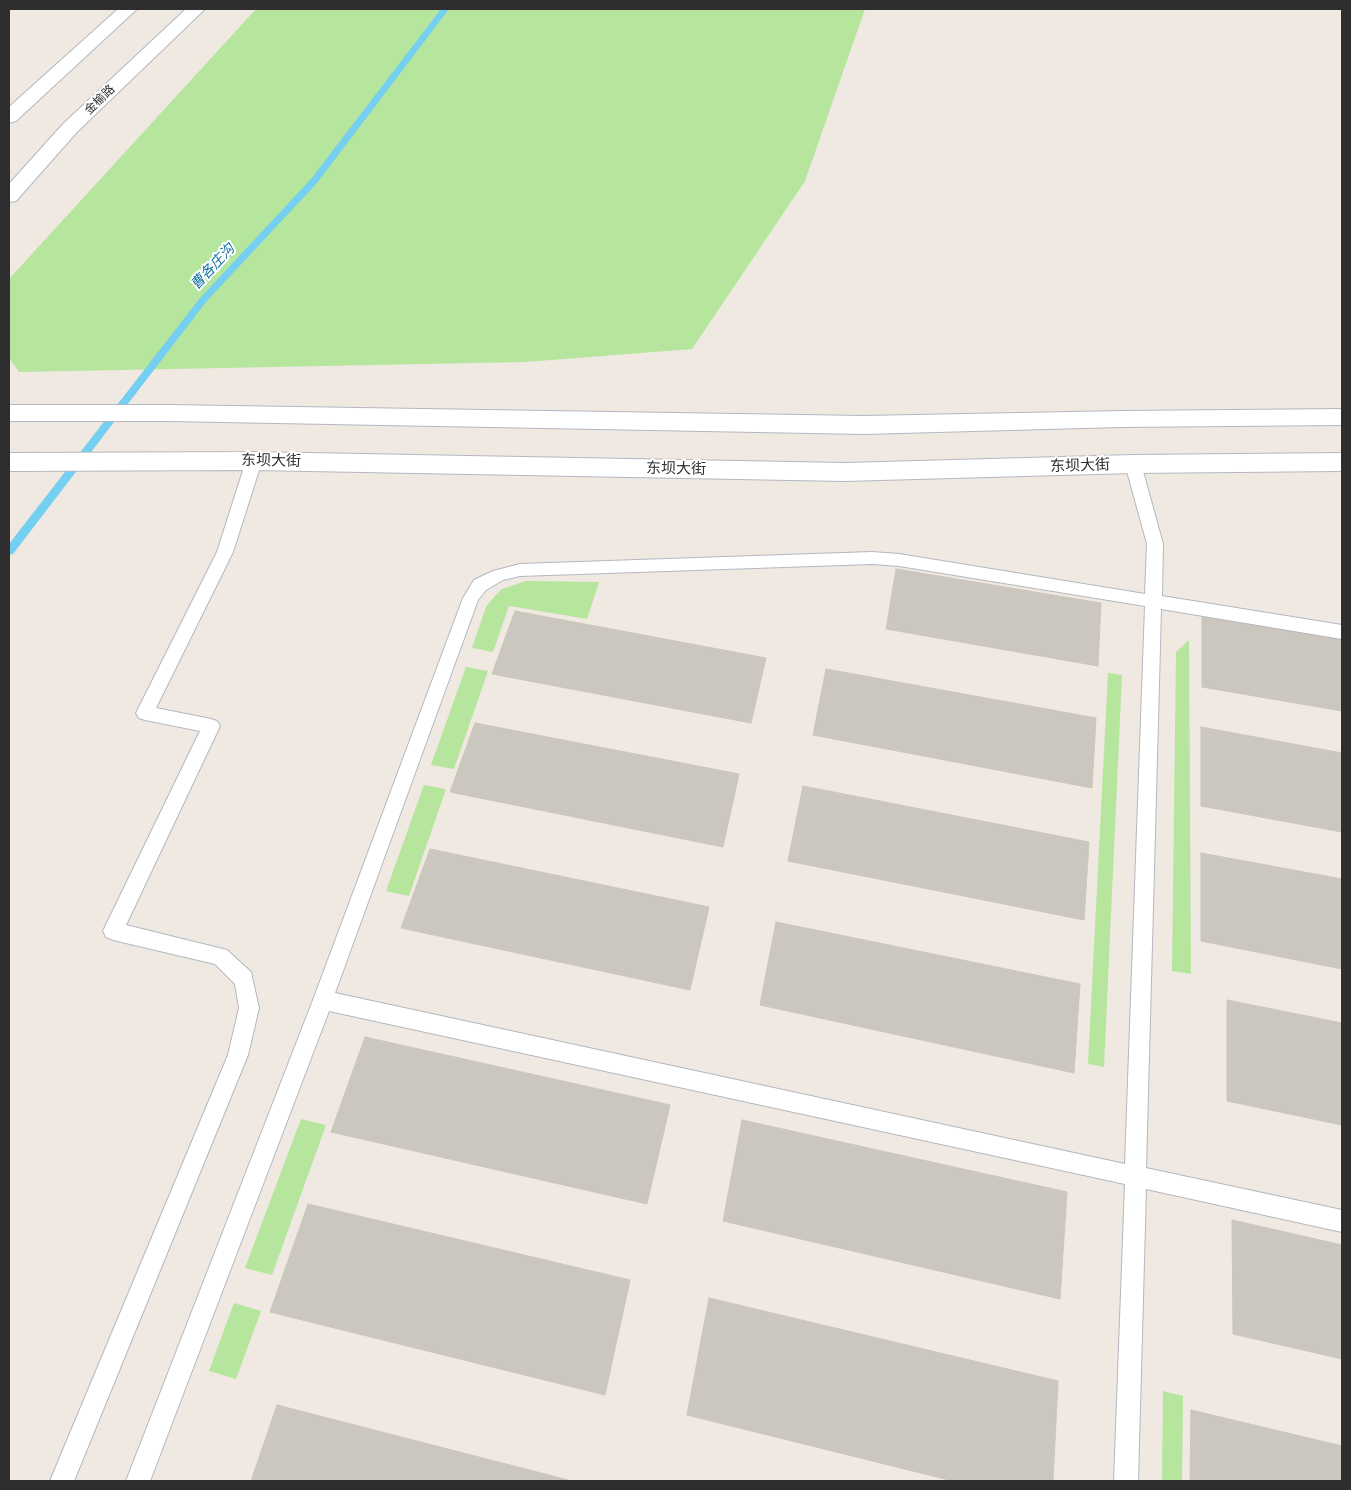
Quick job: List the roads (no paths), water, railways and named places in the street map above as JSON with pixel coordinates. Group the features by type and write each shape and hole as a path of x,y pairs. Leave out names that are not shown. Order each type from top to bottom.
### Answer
{"main road":[{"path":"9,117 128,9"},
{"name":"金榆路","path":"9,196 70,128 196,9"},
{"path":"9,413 169,413 864,426 1121,419 1342,418"},
{"name":"东坝大街","path":"9,462 254,461 845,472 1133,464 1342,462"}],"lane":[{"path":"62,1481 238,1055 249,1008 244,979 220,956 113,931 211,726 145,714 225,552 254,461"},
{"path":"1126,1481 1155,544 1133,464"},
{"path":"138,1481 323,1000 472,598 480,586 498,575 520,570 872,558 920,562 1342,632"},
{"path":"323,1000 1342,1221"}],"waterway":[{"name":"曹各庄沟","path":"9,551 203,300 314,181 445,9"}]}
